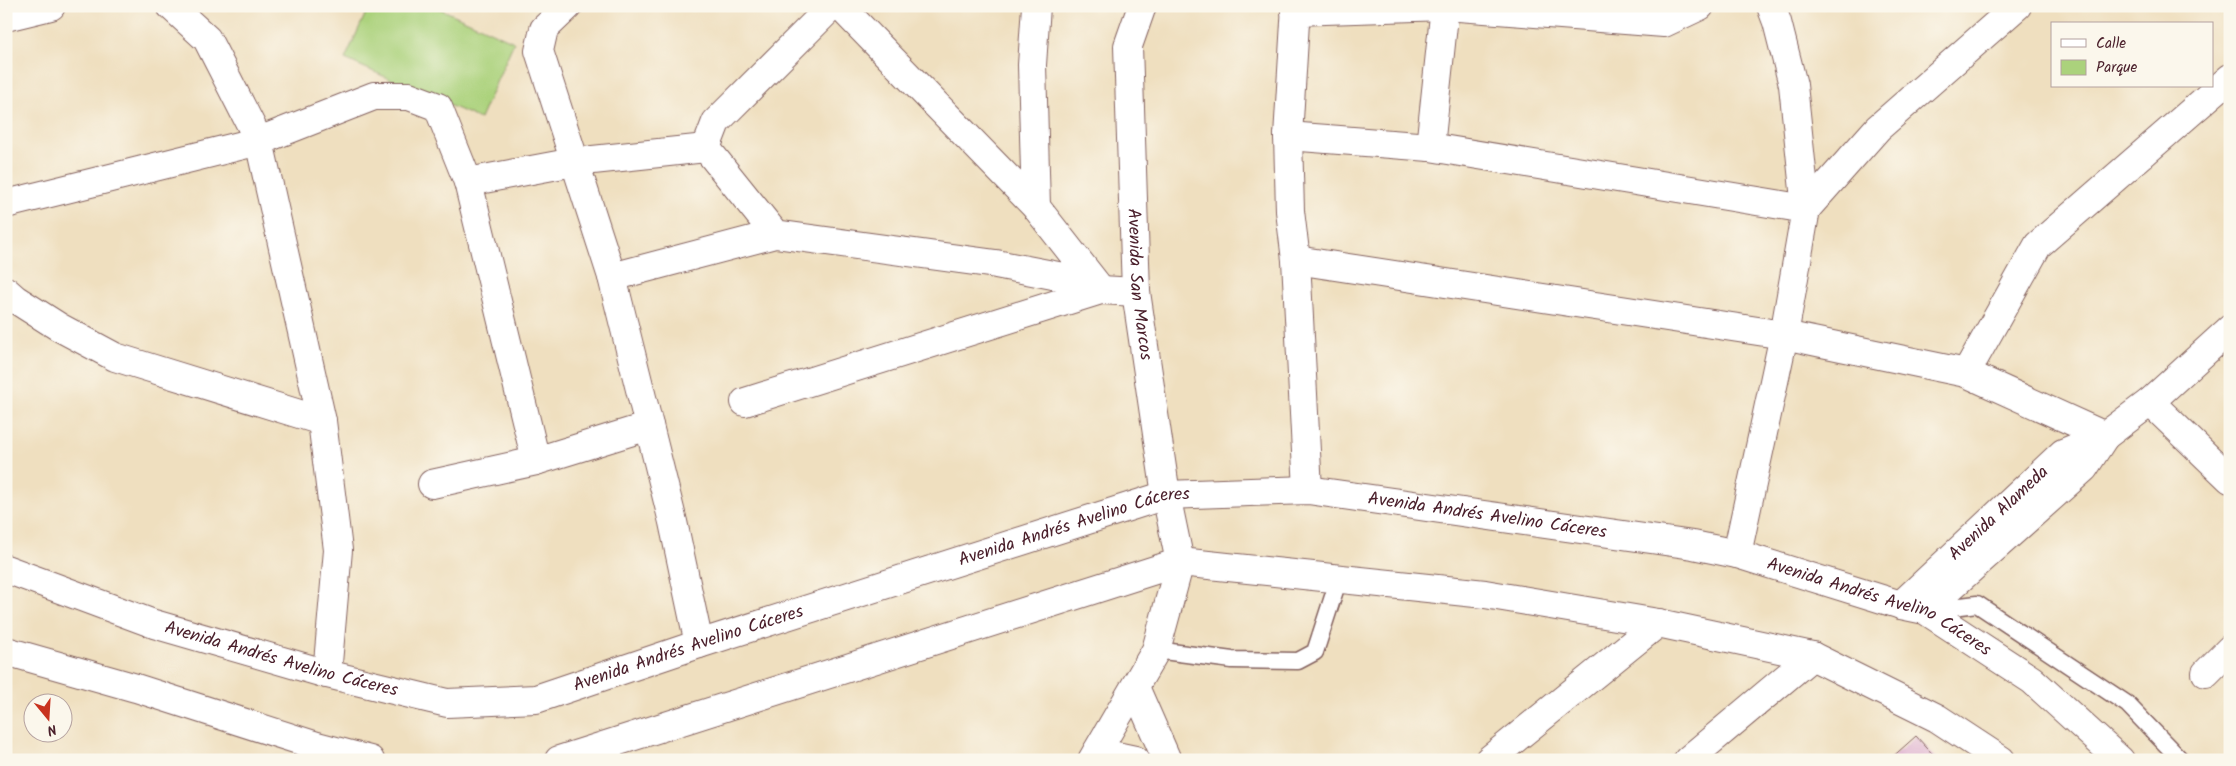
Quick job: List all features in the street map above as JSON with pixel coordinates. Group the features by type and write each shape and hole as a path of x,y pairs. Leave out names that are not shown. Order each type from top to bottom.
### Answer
{"street":[{"path":"6,17 51,6"},
{"path":"171,6 207,39 259,141 322,421 338,550 327,674"},
{"path":"568,6 544,29 539,51 612,277 649,426 699,644"},
{"path":"706,148 716,122 832,6"},
{"path":"840,6 1036,207 1101,290"},
{"path":"1036,6 1032,65 1036,207"},
{"name":"Avenida San Marcos","path":"1142,6 1128,46 1136,292 1166,495 1180,562"},
{"path":"1430,147 1445,6"},
{"path":"1308,490 1296,260 1290,210 1288,136 1295,9 1445,6 1664,23 1700,6"},
{"path":"1738,554 1784,335 1806,209 1793,85 1771,6"},
{"path":"1806,209 1878,128 2017,6"},
{"path":"1966,374 2038,245 2230,78"},
{"path":"6,204 259,141 374,96 409,96 438,107 468,182 536,461"},
{"path":"1288,136 1430,147 1806,209"},
{"path":"468,182 574,162 706,148"},
{"path":"706,148 775,234"},
{"path":"612,277 775,234 996,264 1084,281 1101,290"},
{"path":"1296,260 1784,335 1966,374 2105,436"},
{"path":"745,402 1101,290 1136,292"},
{"path":"6,291 15,299 60,327 115,358 322,421"},
{"name":"Avenida Alameda","path":"1913,608 2084,468 2105,436 2150,402 2230,329"},
{"path":"2150,402 2230,479"},
{"path":"432,484 536,461 649,426"},
{"name":"Avenida Andrés Avelino Cáceres","path":"6,569 154,624 327,674 446,703 536,699 699,644 1166,495 1308,490 1693,545 1738,554 1913,608 2032,680 2120,760"},
{"path":"1135,760 1094,756 1156,650 1180,562"},
{"path":"559,760 1180,562 1485,594 1658,623 1812,656 1937,718 2001,760"},
{"path":"1489,760 1658,623"},
{"path":"2206,673 2230,649"},
{"path":"6,652 136,688 315,753 370,760"},
{"path":"1688,760 1812,656"},
{"path":"1135,686 1167,760"}],"lane":[{"path":"1156,650 1232,660 1298,661 1315,652 1339,578"},
{"path":"1913,608 1978,604 2127,704 2181,760"}],"green space":[{"path":"369,6 434,6 514,42 480,119 345,59"}],"building":[{"path":"1916,736 1938,760 1889,760"}]}
